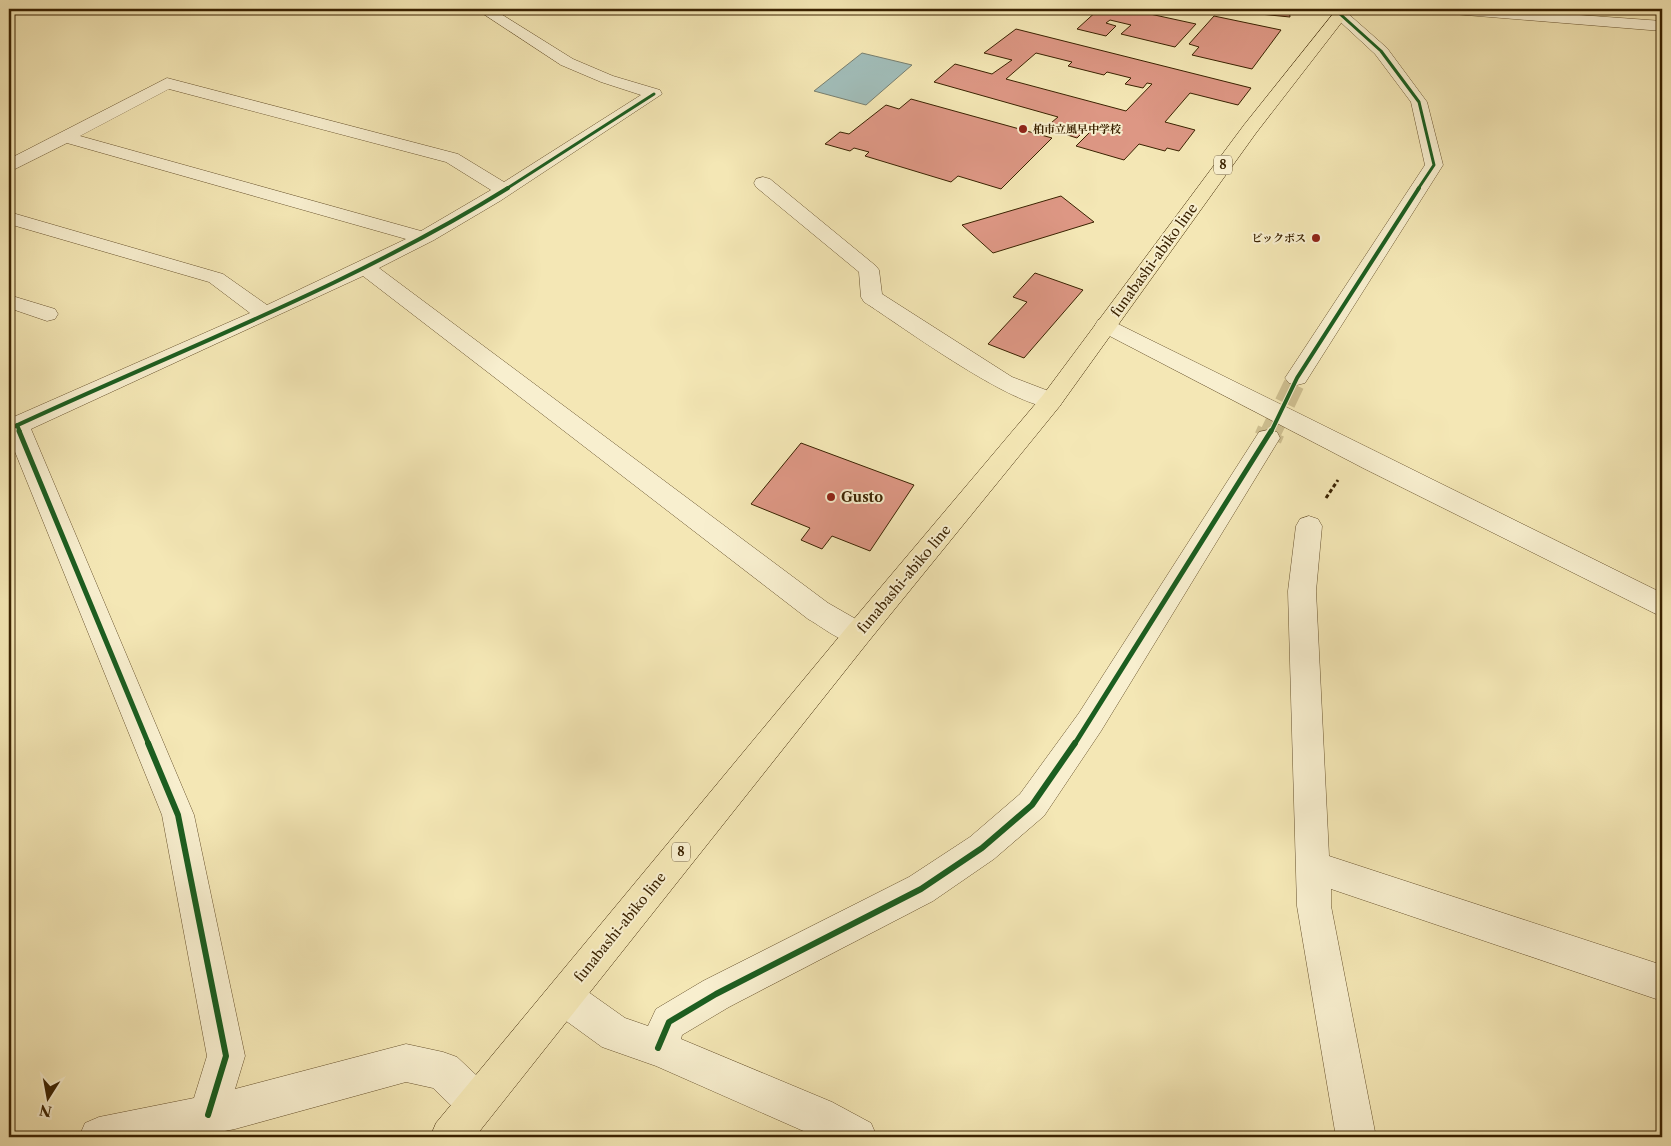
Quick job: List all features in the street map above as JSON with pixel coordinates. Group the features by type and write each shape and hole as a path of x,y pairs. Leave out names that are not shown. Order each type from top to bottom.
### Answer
{"main road":[{"name":"funabashi-abiko line","path":"450,1137 858,634 1051,400 1250,129 1342,11"}],"street":[{"path":"208,1115 226,1056 178,815 13,427 266,314 422,238 504,190 654,94 607,80 567,62 483,9"},
{"path":"1441,9 1662,26"},
{"path":"1634,23 1648,9"},
{"path":"1296,378 1434,165 1419,102 1381,51 1342,11"},
{"path":"9,166 167,83 452,158 504,190"},
{"path":"66,137 422,238"},
{"path":"763,183 869,270 872,297 1004,382 1051,400"},
{"path":"9,218 216,278 266,314"},
{"path":"364,267 818,611 858,634"},
{"path":"9,301 47,314"},
{"path":"1106,325 1372,462 1662,606"},
{"path":"658,1048 669,1022 716,994 921,889 982,848 1032,806 1090,722 1268,438"},
{"path":"1308,526 1302,591 1314,906 1356,1137"},
{"path":"1311,866 1662,983"},
{"path":"564,997 615,1034 658,1048 818,1116 857,1137"},
{"path":"100,1137 208,1115 406,1063 443,1071 477,1103"}],"water":[{"path":"862,53 912,65 866,105 814,91"}],"building":[{"path":"1099,9 1127,9 1196,24 1175,47 1121,34 1131,25 1110,20 1106,23 1116,26 1106,36 1077,29"},
{"path":"1229,9 1289,9 1290,17 1229,11"},
{"path":"1214,16 1281,30 1252,69 1192,55 1199,47 1189,44"},
{"path":"1016,29 1251,88 1238,105 1190,93 1165,122 1195,130 1179,151 1167,148 1165,151 1139,144 1124,160 1076,146 1092,130 1086,129 1077,138 1045,128 1058,117 934,82 955,64 992,74 1012,60 984,53","holes":["1036,53 1072,62 1068,66 1104,75 1107,72 1131,78 1125,84 1143,88 1147,83 1152,84 1126,111 1006,79"]},
{"path":"911,99 1052,138 1001,189 958,176 951,182 865,156 869,152 854,148 850,151 825,144 840,132 849,134 886,105 899,109"},
{"path":"1061,196 1094,222 993,253 962,225"},
{"path":"1035,273 1083,290 1024,358 988,344 1027,302 1013,297"},
{"path":"801,443 914,485 870,551 832,536 822,549 801,540 810,528 751,504"}],"tunnel":[{"path":"1271,432 1297,378"},
{"path":"1268,438 1271,431"}],"cycle path":[{"path":"658,1048 669,1022 716,994 921,889 982,848 1032,805 1090,722 1268,438 1297,378 1434,165 1419,102 1381,51 1340,14"},
{"path":"9,429 298,299 427,236 525,177 654,94"},
{"path":"17,425 178,815 226,1056 208,1115"}],"place":[{"name":"柏市立風早中学校","path":"1023,129"},
{"name":"ビックボス","path":"1316,238"},
{"name":"Gusto","path":"831,497"}]}
